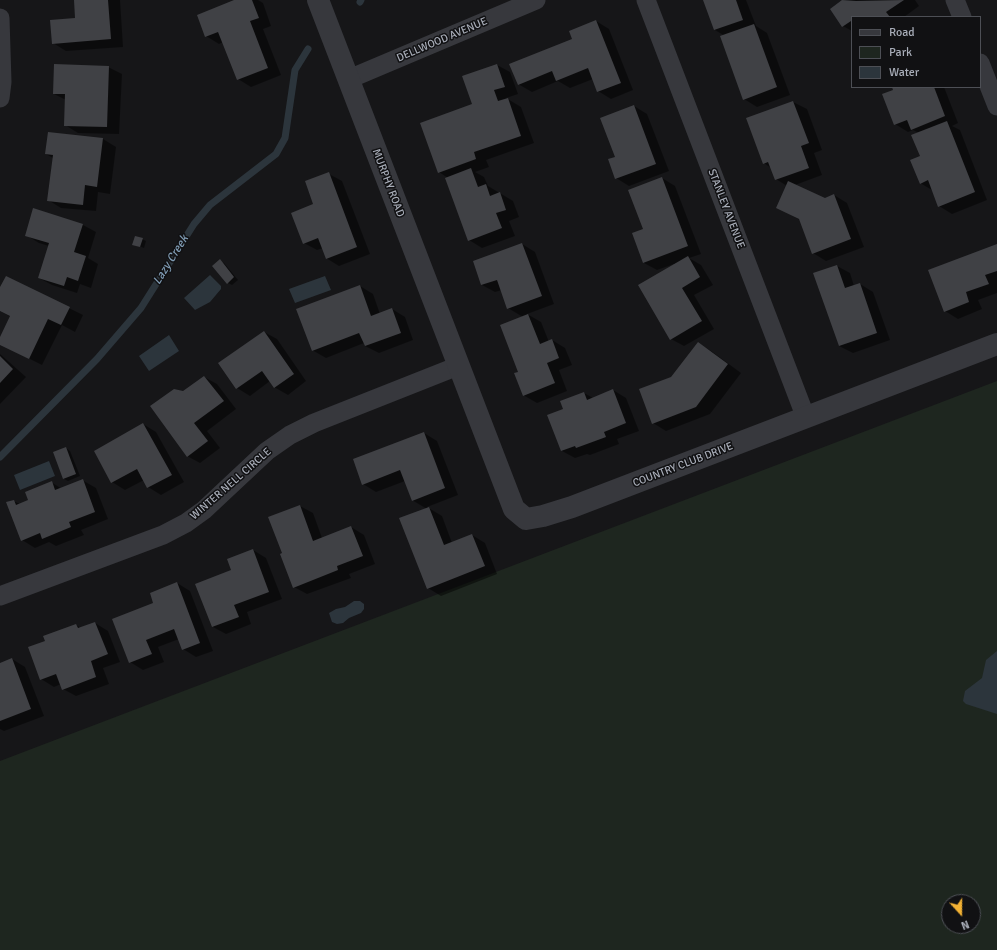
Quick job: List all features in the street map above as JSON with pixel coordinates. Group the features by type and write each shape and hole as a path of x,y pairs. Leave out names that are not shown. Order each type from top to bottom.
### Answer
{"street":[{"name":"MURPHY ROAD","path":"318,0 458,366"},
{"name":"DELLWOOD AVENUE","path":"349,79 536,0"},
{"name":"STANLEY AVENUE","path":"646,0 806,418"},
{"path":"955,0 962,16"},
{"path":"0,18 2,82 0,98"},
{"path":"981,66 997,106"},
{"name":"COUNTRY CLUB DRIVE","path":"458,366 514,509 526,519 543,516 572,507 997,344"},
{"name":"WINTER NELL CIRCLE","path":"0,596 162,534 186,523 204,510 267,451 290,435 314,422 458,366"}],"green space":[{"path":"997,381 997,950 0,950 0,761"}],"water":[{"path":"210,275 221,286 221,289 210,302 195,310 184,298"},
{"path":"325,276 331,290 295,303 289,289"},
{"path":"169,335 179,351 149,371 139,356"},
{"path":"49,461 55,476 20,490 14,475"},
{"path":"354,601 360,601 364,604 364,609 361,613 349,618 343,623 337,624 332,622 329,613 336,609 345,607"},
{"path":"997,651 997,714 966,704 963,701 965,691 982,678 986,660"}],"building":[{"path":"74,0 108,0 111,39 52,44 50,20 75,18"},
{"path":"234,0 252,0 259,18 250,21 268,68 237,80 218,32 205,37 197,15"},
{"path":"703,0 736,0 743,20 714,30"},
{"path":"842,0 904,0 886,12 889,16 851,16 851,21 842,27 830,9"},
{"path":"596,20 621,83 597,92 588,68 556,81 552,71 518,85 509,64 572,39 569,31"},
{"path":"754,24 777,87 743,100 720,36"},
{"path":"54,64 109,66 107,127 64,126 65,94 53,94"},
{"path":"497,64 505,87 494,90 498,101 508,98 521,136 474,152 476,159 438,173 420,123 472,104 462,76"},
{"path":"892,88 934,88 945,116 911,130 907,120 894,125 882,94 893,90"},
{"path":"793,101 809,143 801,146 809,168 775,180 768,162 763,164 746,118"},
{"path":"634,105 656,164 615,179 608,159 615,157 600,118"},
{"path":"947,121 975,192 938,207 928,180 920,184 910,160 920,156 911,135"},
{"path":"48,132 103,138 97,187 85,185 83,205 47,201 53,155 45,154"},
{"path":"471,168 478,187 486,184 490,196 500,192 506,210 496,213 502,228 468,241 445,178"},
{"path":"329,172 357,247 326,259 318,238 303,244 291,213 313,204 305,181"},
{"path":"662,177 688,246 643,263 632,233 643,229 628,190"},
{"path":"788,181 825,198 834,194 851,239 812,254 799,219 776,208"},
{"path":"33,208 83,224 74,252 86,256 78,281 67,277 64,286 38,278 49,243 25,236"},
{"path":"135,236 143,238 140,247 132,245"},
{"path":"522,243 542,296 507,309 497,280 481,285 473,261"},
{"path":"997,244 997,271 985,275 989,284 966,292 969,302 944,312 928,270"},
{"path":"688,256 700,277 682,288 702,321 670,340 638,285"},
{"path":"220,259 234,277 227,284 212,266"},
{"path":"837,265 845,288 860,283 877,333 839,346 813,273"},
{"path":"6,276 70,307 61,325 48,319 29,359 0,345 0,337 10,316 0,311 0,287"},
{"path":"360,285 371,316 392,308 401,333 365,346 359,333 312,351 296,309"},
{"path":"528,314 540,344 552,339 559,358 547,363 555,383 523,396 514,373 518,372 500,325"},
{"path":"264,331 294,374 274,388 262,371 236,389 218,363"},
{"path":"698,342 728,364 696,407 652,424 639,389 671,377"},
{"path":"0,356 13,369 0,383"},
{"path":"204,376 224,401 194,423 208,441 187,457 150,406 174,389 183,391"},
{"path":"613,389 626,423 604,432 606,437 576,448 575,446 561,451 547,415 563,409 560,401 584,392 587,400"},
{"path":"143,423 172,475 147,488 137,469 111,483 94,451"},
{"path":"424,432 445,488 412,501 400,470 362,485 353,459"},
{"path":"66,447 76,474 63,479 53,452"},
{"path":"83,479 95,512 69,522 71,527 42,539 40,533 21,541 6,502 14,500 16,505 28,500 25,492 52,481 55,490"},
{"path":"300,505 313,541 351,526 363,556 337,566 338,570 293,588 280,554 282,553 268,517"},
{"path":"429,507 444,545 472,534 485,566 427,589 399,518"},
{"path":"253,549 269,592 234,605 239,617 212,627 195,584 231,570 227,559"},
{"path":"177,582 200,643 182,650 174,629 146,640 152,654 129,663 112,619 153,603 150,593"},
{"path":"95,622 108,654 91,661 96,677 62,690 56,674 40,680 28,647 45,641 43,636 76,624 78,628"},
{"path":"12,658 31,709 0,721 0,663"}],"waterway":[{"name":"Lazy Creek","path":"0,457 97,359 141,308 194,224 210,205 276,154 285,138 295,70 308,49"}]}
